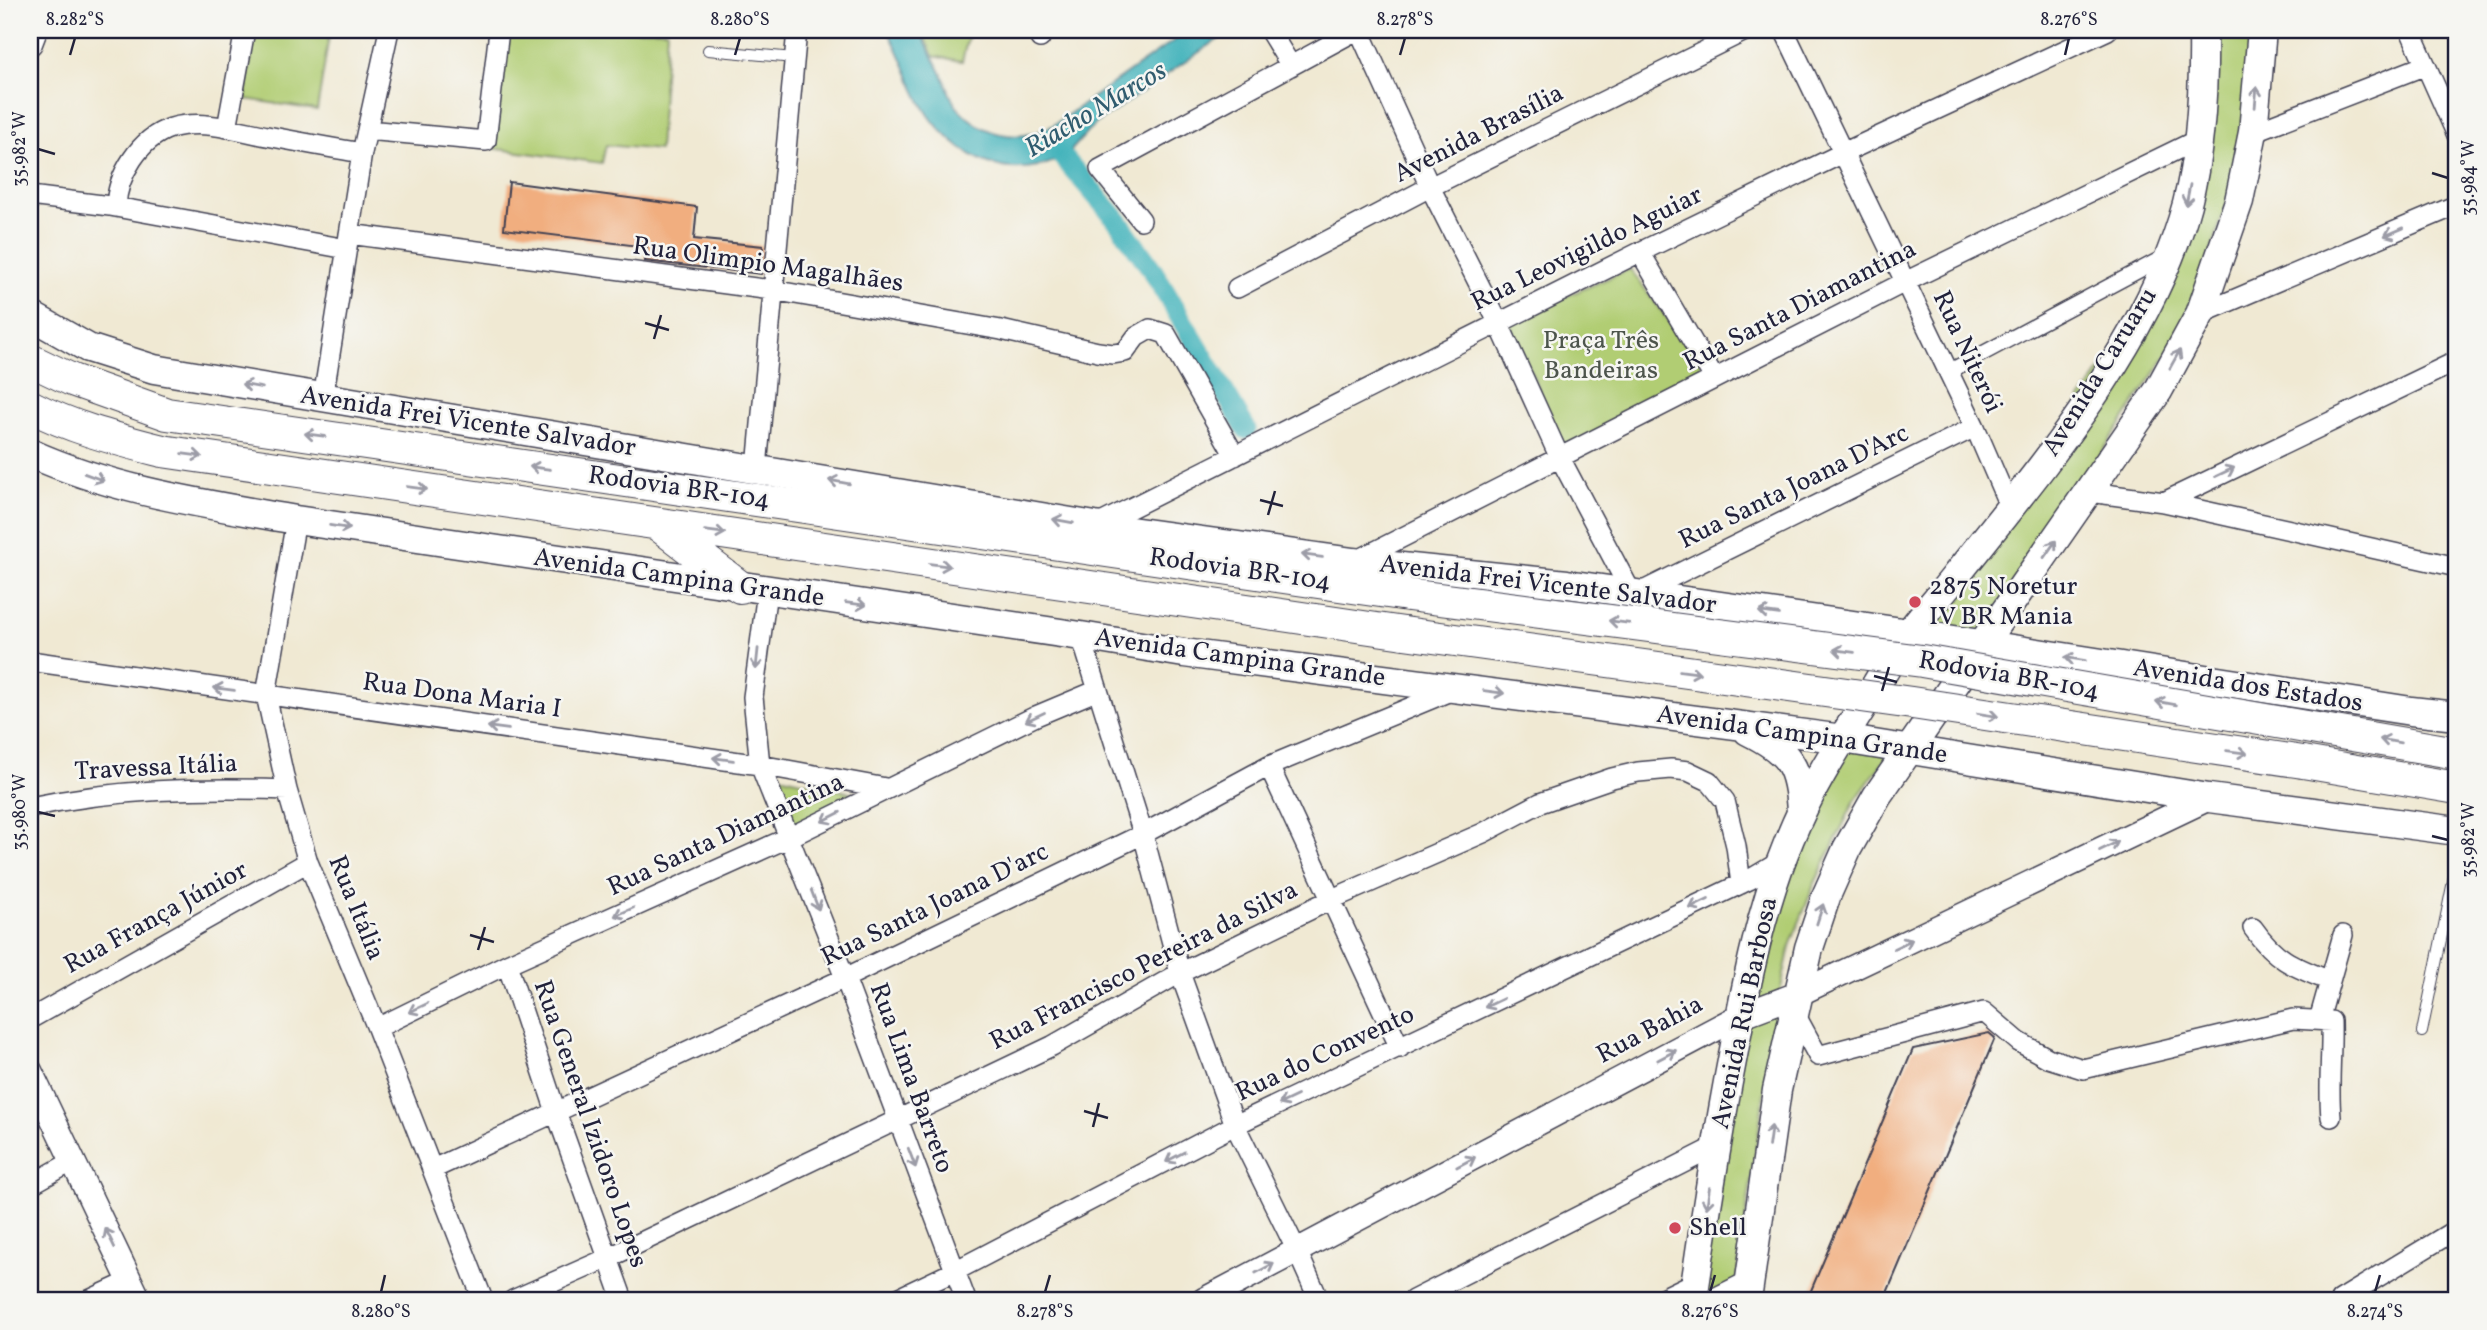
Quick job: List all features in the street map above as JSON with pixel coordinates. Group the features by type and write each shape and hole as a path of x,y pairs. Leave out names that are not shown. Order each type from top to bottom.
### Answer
{"highway":[{"name":"Rodovia BR-104","path":"30,360 72,380 167,414 1408,595 1922,661 2457,753"},
{"name":"Rodovia BR-104","path":"42,412 97,435 162,450 1404,633 1912,703 2457,788"},
{"path":"656,523 753,589"}],"main road":[{"name":"Avenida Caruaru","path":"1909,633 2010,508 2089,401 2152,295 2187,204 2199,139 2203,30"},
{"name":"Avenida Caruaru","path":"1970,643 2090,492 2158,391 2200,314 2239,201 2253,132 2262,30"},
{"name":"Avenida Frei Vicente Salvador","path":"30,315 88,348 154,369 323,398 1095,526 1353,562 1567,584 1970,643"},
{"name":"Avenida Campina Grande","path":"30,453 102,480 170,498 296,520 1184,653 1843,738 2209,798 2457,831"},
{"name":"Avenida Rui Barbosa","path":"1702,1295 1715,1147 1762,914 1809,796 1909,633"},
{"name":"Avenida dos Estados","path":"1970,643 2457,716"},
{"name":"Avenida Rui Barbosa","path":"1749,1292 1777,1090 1809,948 1823,905 1843,857 1877,796 1910,750 1970,643"},
{"path":"1733,724 1770,742 1784,754 1796,770 1801,814"}],"street":[{"path":"30,43 35,30"},
{"path":"227,128 245,30"},
{"path":"323,398 362,153 389,30"},
{"path":"757,468 797,30"},
{"path":"1269,30 1291,66"},
{"path":"1141,220 1100,169 1358,30 1559,456 1634,594"},
{"name":"Avenida Brasília","path":"1237,288 1430,187 1746,30"},
{"name":"Rua Niterói","path":"1784,30 1975,427 2010,508"},
{"name":"Rua Leovigildo Aguiar","path":"1095,526 1640,252 1843,153 2108,30"},
{"path":"2410,30 2457,135"},
{"path":"367,130 486,141 498,39"},
{"path":"2253,132 2426,65"},
{"path":"116,207 116,194 126,169 147,142 172,128 208,125 362,153"},
{"name":"Rua Santa Diamantina","path":"1353,562 1905,282 2199,139"},
{"name":"Rua Olimpio Magalhães","path":"30,196 348,242 772,290 910,312 1113,354 1125,352 1136,337 1150,329 1166,334 1234,456"},
{"path":"2200,314 2457,205"},
{"path":"1640,252 1714,378"},
{"path":"1948,372 2170,254"},
{"path":"2164,502 2457,360"},
{"name":"Rua Santa Joana D'Arc","path":"1634,594 1975,427"},
{"path":"2090,492 2164,502 2457,567"},
{"name":"Rua Itália","path":"296,520 266,695 287,790 309,862 483,1300"},
{"name":"Rua Lima Barreto","path":"753,589 753,697 760,765 845,978 967,1300"},
{"path":"1081,636 1143,834 1180,973 1235,1125 1318,1300"},
{"name":"Rua Dona Maria I","path":"30,661 760,765 886,788"},
{"name":"Rua Santa Joana D'arc","path":"433,1169 845,978 1143,834 1269,766 1459,687"},
{"name":"Rua Santa Diamantina","path":"377,1028 507,964 790,837 886,788 1098,690"},
{"path":"1269,766 1400,1048"},
{"name":"Rua Francisco Pereira da Silva","path":"513,1300 608,1258 1052,1046 1180,973 1332,898 1482,833 1540,803 1612,778 1671,769 1688,771 1709,781 1725,801 1736,846 1741,884"},
{"name":"Travessa Itália","path":"30,807 138,791 212,788 287,790"},
{"name":"Rua Bahia","path":"1204,1300 1740,1016 1796,1003 2209,798"},
{"name":"Rua do Convento","path":"894,1300 1235,1125 1741,884 1781,861"},
{"name":"Rua França Júnior","path":"30,1019 309,862"},
{"path":"2253,928 2263,943 2287,964 2330,981"},
{"path":"2319,1020 2343,935"},
{"name":"Rua General Izidoro Lopes","path":"507,964 556,1112 624,1300"},
{"path":"1796,1003 1818,1056 1984,1012 2019,1042 2048,1058 2083,1069 2292,1018 2331,1021 2331,1116"},
{"path":"30,1071 135,1290 89,1300"},
{"path":"1413,1300 1715,1147"},
{"path":"30,1185 73,1161"},
{"path":"2340,1300 2457,1229"},
{"path":"1664,1300 1749,1292"}],"lane":[{"path":"708,50 794,58"},
{"path":"2422,1032 2457,862"}],"green space":[{"path":"255,30 330,30 317,110 245,99"},
{"path":"505,30 667,30 659,150 606,145 602,163 490,148"},
{"path":"921,30 958,30 958,34 968,37 962,61 933,56"},
{"path":"2207,30 2256,30 2249,130 2190,320 1978,639 1921,630 2162,282"},
{"name":"Praça Três Bandeiras","path":"1630,269 1708,373 1568,454 1508,321"},
{"path":"1843,744 1891,751 1854,802 1814,885 1790,946 1779,997 1746,1008 1768,910"},
{"path":"772,774 864,796 793,828"},
{"path":"1777,1008 1736,1282 1698,1299 1742,1020"}],"water":[{"name":"Riacho Marcos","path":"887,30 919,30 958,108 968,118 990,131 1014,136 1040,132 1052,126 1189,30 1233,30 1096,124 1064,156 1046,164 1010,168 996,166 971,155 939,128 916,93"}],"building":[{"path":"509,182 697,207 694,239 763,246 761,274 645,261 647,247 504,229"},
{"path":"1989,1033 1995,1038 1884,1300 1807,1300 1913,1049"}],"waterway":[{"name":"Riacho Marcos","path":"1050,142 1117,220 1151,268 1246,429"}],"place":[{"name":"2875 Noretur IV BR Mania","path":"1915,602"},
{"name":"Shell","path":"1675,1228"}]}
